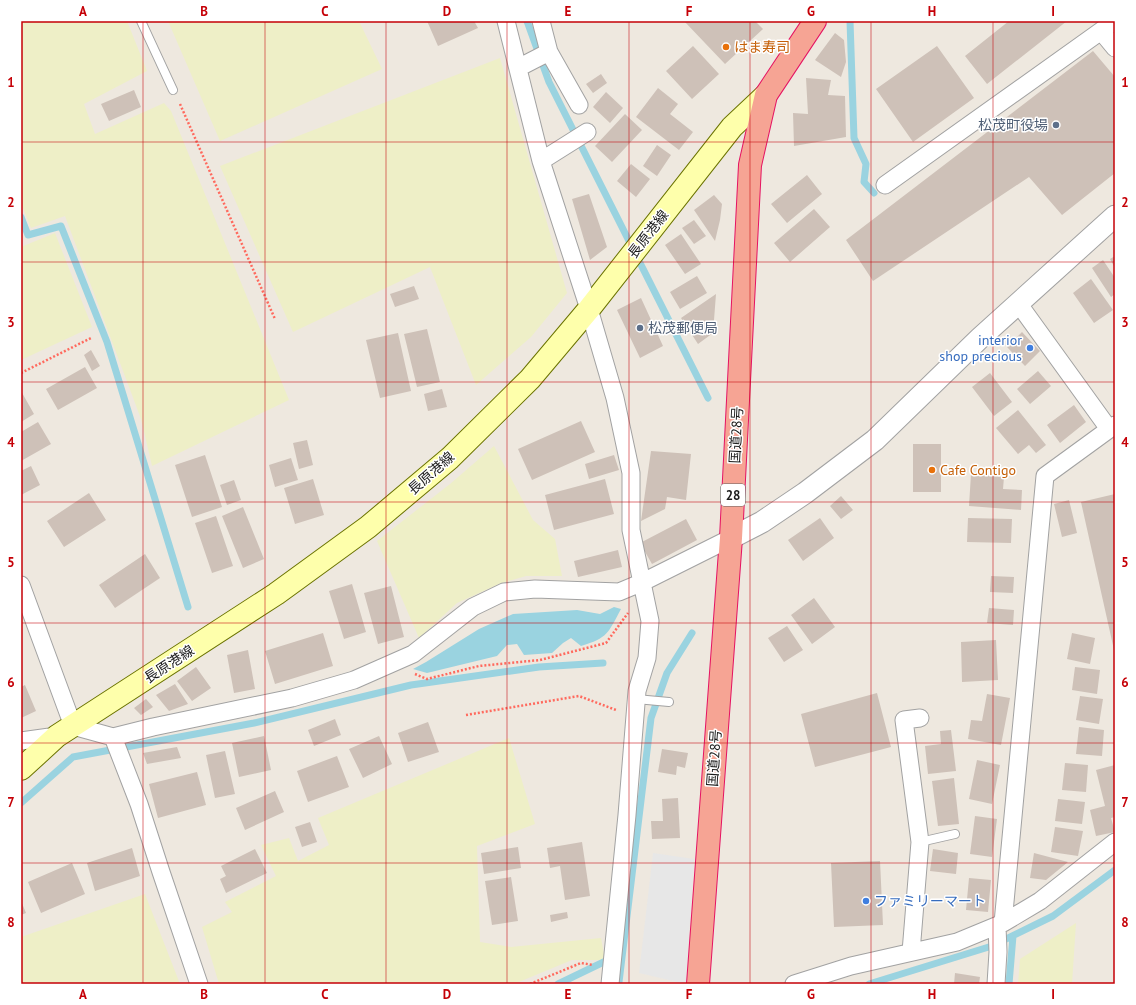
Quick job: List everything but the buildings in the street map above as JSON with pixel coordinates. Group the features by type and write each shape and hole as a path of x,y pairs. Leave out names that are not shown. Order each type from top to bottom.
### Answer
{"highway":[{"name":"国道28号","path":"698,984 730,538 750,165 766,95 815,21"}],"main road":[{"name":"長原港線","path":"21,769 65,731 276,594 368,527 450,458 530,379 589,310 732,126 766,95"}],"street":[{"path":"506,21 541,161 589,310 615,398 630,473 631,530 644,586 650,621 647,658 636,699 610,976"},
{"path":"541,21 549,52 579,105"},
{"path":"885,185 1115,21"},
{"path":"1102,31 1115,48"},
{"path":"518,68 549,52"},
{"path":"541,161 587,132"},
{"path":"21,741 65,731 114,737 154,727 292,698 354,680 412,654 473,607 504,592 535,589 619,592 644,586 762,522 799,498 875,440 980,338 1115,216"},
{"path":"996,984 1000,924 1045,476 1112,427 1018,303"},
{"path":"21,585 65,731"},
{"path":"911,952 920,842 904,720 920,718"},
{"path":"114,737 139,804 199,984"},
{"path":"794,984 851,966 957,942 1000,924 1040,901 1115,842"}],"lane":[{"path":"141,21 174,90"},
{"path":"636,699 669,702"},
{"path":"920,842 955,834"}],"path":[{"path":"174,90 275,319"},
{"path":"21,373 91,338"},
{"path":"389,664 427,679 479,666 540,660 606,643 644,586"},
{"path":"466,715 579,696 635,718"},
{"path":"530,984 581,963 610,976"}],"green space":[{"path":"21,21 127,21 147,71 84,104 95,134 164,103 171,111 289,400 152,466 141,419 65,216 31,228 21,203"},
{"path":"168,21 359,21 382,69 220,141"},
{"path":"500,58 567,293 531,337 476,385 430,267 293,332 220,166"},
{"path":"55,233 92,327 21,360 21,247"},
{"path":"494,446 533,520 555,539 562,576 526,576 499,584 457,603 419,638 377,541 450,484"},
{"path":"509,738 535,824 477,846 480,942 511,947 601,938 605,960 572,960 514,984 219,984 202,927 232,912 225,902 276,876 261,845 289,838 298,861 329,845 318,818"},
{"path":"145,894 180,984 21,984 21,937"},
{"path":"1076,923 1072,984 1018,984 1020,959"}],"shaded area":[{"path":"653,853 694,859 686,984 639,973"}],"water":[{"path":"614,607 621,609 606,634 597,640 581,646 571,638 552,653 524,655 517,644 507,645 497,656 427,673 413,669 479,629 513,614 577,610 600,614"}],"waterway":[{"path":"527,21 549,82 708,398"},
{"path":"850,21 854,138 866,164 864,182 874,193"},
{"path":"21,217 28,235 61,226 107,342 188,607"},
{"path":"619,982 651,718 667,673 692,633"},
{"path":"21,803 73,757 254,723 411,685 539,667 603,663"},
{"path":"869,984 992,946 1053,916 1115,870"},
{"path":"1009,984 1013,936"},
{"path":"558,984 612,958"}],"place":[{"name":"はま寿司","path":"726,47"},
{"name":"松茂町役場","path":"1056,125"},
{"name":"松茂郵便局","path":"640,328"},
{"name":"interior shop precious","path":"1030,348"},
{"name":"Cafe Contigo","path":"932,470"},
{"name":"ファミリーマート","path":"866,901"}]}
